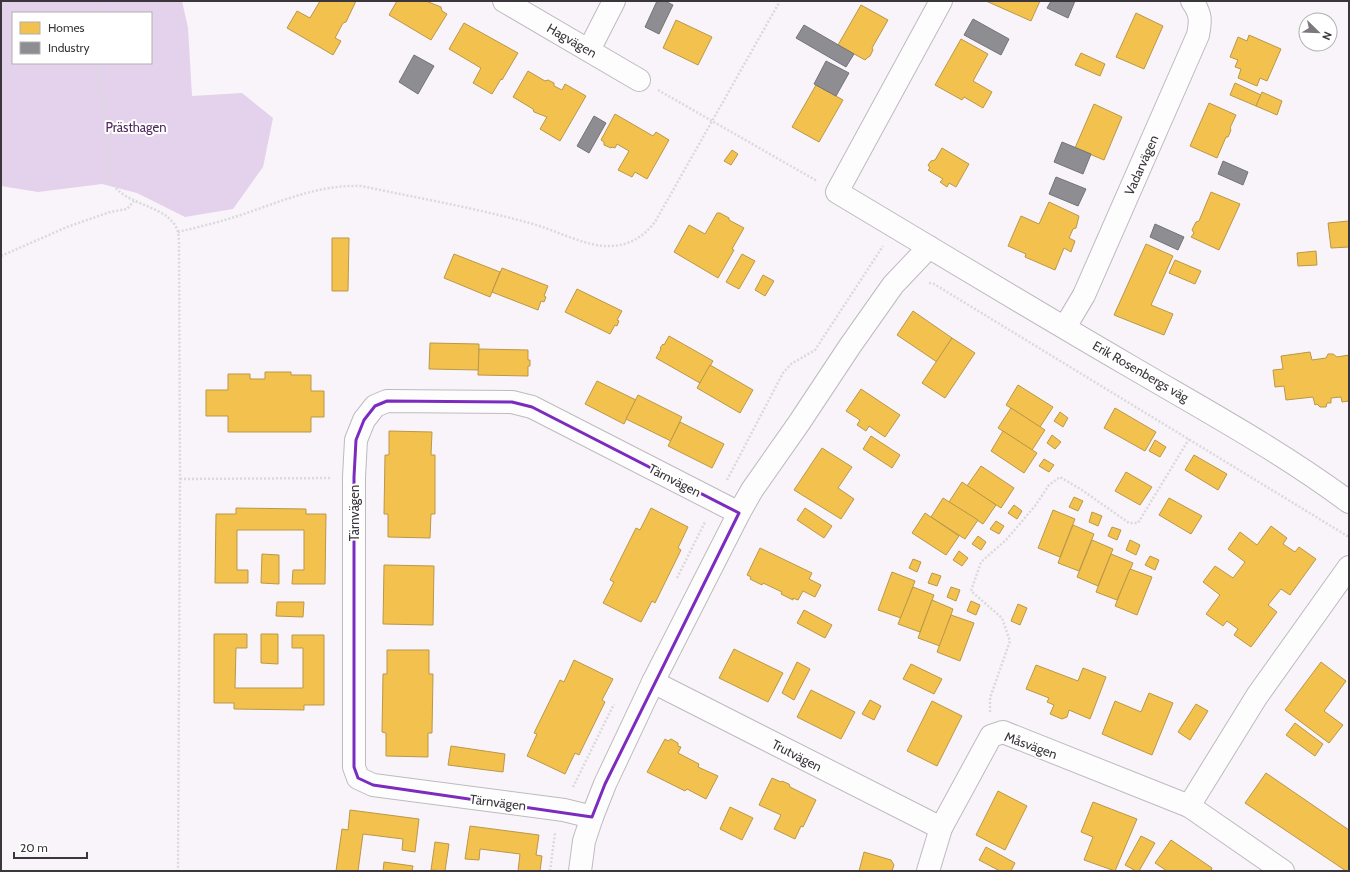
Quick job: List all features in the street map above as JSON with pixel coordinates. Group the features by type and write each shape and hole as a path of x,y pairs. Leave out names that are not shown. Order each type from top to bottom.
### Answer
{"street":[{"name":"Hagvägen","path":"504,1 639,80"},
{"path":"589,50 614,1"},
{"path":"580,871 584,841 605,784 653,682 739,513 752,490 893,285 929,247 837,192 852,161 941,1"},
{"name":"Vadarvägen","path":"1065,328 1084,295 1198,35 1201,22 1198,10 1192,1"},
{"name":"Erik Rosenbergs väg","path":"929,247 984,281 1194,402 1292,461 1349,502"},
{"name":"Tärnvägen","path":"592,816 564,810 373,785 358,778 354,767 354,477 356,440 364,420 375,406 387,401 512,402 532,407 739,513"},
{"path":"1189,806 1257,696 1349,567"},
{"name":"Trutvägen","path":"653,682 941,828"},
{"name":"Måsvägen","path":"928,871 941,828 991,736 1003,732 1189,806 1283,871"}],"path":[{"path":"96,12 97,1"},
{"path":"178,232 228,220 320,190 345,186 361,186 466,207 535,224 591,244 607,247 621,245 635,240 646,232 655,222 780,1"},
{"path":"96,64 107,127 109,173 111,181 122,194 134,201 157,210 172,222 178,232 180,479 178,871"},
{"path":"639,80 837,192"},
{"path":"1,256 67,227 110,212 127,209 134,201"},
{"path":"926,282 934,284 1349,537"},
{"path":"991,736 990,698 1010,641 1002,618 971,591 982,562 1006,540 1049,485 1060,477 1082,490 1129,523 1138,523 1189,439"},
{"path":"180,479 354,477"}],"highlighted area":[{"path":"387,401 512,402 532,407 739,513 605,784 592,817 373,785 358,778 354,767 354,477 356,440 364,420 375,406"}],"green space":[{"name":"Prästhagen","path":"1,1 182,1 188,28 192,96 242,93 273,118 263,167 233,209 185,217 137,193 102,184 38,192 1,186"}],"building: Homes":[{"path":"320,1 356,1 346,22 343,23 335,38 341,41 333,55 287,28 297,11 310,18"},
{"path":"397,1 426,1 441,7 442,11 447,14 431,40 389,15"},
{"path":"986,1 1040,1 1031,21"},
{"path":"861,5 888,20 872,48 873,50 870,56 865,60 838,45"},
{"path":"1136,13 1163,26 1144,69 1116,57"},
{"path":"676,20 712,37 698,65 663,48"},
{"path":"464,23 518,53 492,94 473,83 481,68 449,49"},
{"path":"1249,35 1281,49 1267,81 1260,78 1257,86 1238,78 1241,69 1235,67 1238,60 1230,57 1238,37 1247,41"},
{"path":"961,39 988,54 973,81 992,92 983,108 964,97 962,100 935,85"},
{"path":"1081,53 1105,64 1100,76 1075,65"},
{"path":"528,71 545,81 548,80 554,83 554,86 562,90 565,84 586,96 560,141 540,129 547,117 534,112 533,109 513,97"},
{"path":"1235,83 1261,95 1256,106 1230,95"},
{"path":"816,85 843,100 819,142 792,127"},
{"path":"1262,92 1282,101 1277,115 1256,106"},
{"path":"1209,103 1236,115 1228,137 1226,137 1217,158 1190,146"},
{"path":"1094,104 1122,117 1104,160 1075,148"},
{"path":"615,114 653,136 656,132 669,140 647,179 635,172 632,177 618,170 629,151 617,144 615,148 611,148 604,145 604,142 601,140"},
{"path":"942,148 969,164 956,187 949,183 947,187 940,182 943,179 928,170 930,168 928,165 931,161 935,160"},
{"path":"732,150 738,154 731,165 724,161"},
{"path":"1211,192 1240,204 1219,250 1191,237 1194,233 1192,230 1196,222 1199,221"},
{"path":"1049,202 1079,216 1076,228 1073,229 1069,238 1075,241 1071,252 1064,248 1055,270 1025,257 1026,254 1008,246 1021,216 1039,224"},
{"path":"717,213 729,218 729,220 744,228 732,249 734,250 718,278 674,252 689,225 705,234"},
{"path":"1349,221 1349,247 1331,248 1328,223"},
{"path":"332,238 349,238 348,291 332,291"},
{"path":"1146,244 1173,256 1151,305 1173,314 1164,335 1114,315"},
{"path":"1316,251 1317,265 1298,266 1297,253"},
{"path":"454,254 500,272 490,297 444,278"},
{"path":"742,254 755,261 739,289 726,282"},
{"path":"1175,260 1201,271 1195,284 1169,273"},
{"path":"502,268 548,286 544,296 546,297 544,302 541,301 538,310 492,292"},
{"path":"763,275 774,281 765,296 755,290"},
{"path":"577,289 622,311 617,320 619,321 617,326 615,325 610,334 565,312"},
{"path":"913,311 952,338 937,362 897,335"},
{"path":"669,336 713,361 700,383 656,358 661,349 660,348 663,344 664,345"},
{"path":"952,338 975,353 945,398 922,383"},
{"path":"430,343 479,344 479,370 429,369"},
{"path":"479,349 528,350 528,360 530,360 530,366 528,366 528,376 478,375"},
{"path":"1310,352 1312,360 1326,358 1328,354 1333,354 1337,357 1349,355 1349,401 1342,402 1341,397 1331,398 1331,403 1327,403 1326,407 1320,407 1317,404 1315,405 1313,397 1286,400 1284,386 1275,387 1273,370 1283,369 1281,356"},
{"path":"710,365 753,390 740,413 697,388"},
{"path":"265,372 291,372 291,375 311,375 311,391 324,391 324,417 311,417 311,432 228,432 228,416 206,416 206,390 228,390 228,374 250,374 250,379 265,379"},
{"path":"597,381 636,400 624,424 585,404"},
{"path":"1018,385 1053,407 1040,427 1006,405"},
{"path":"861,389 900,415 885,437 869,426 866,431 857,425 860,420 846,411"},
{"path":"638,395 682,417 671,441 626,419"},
{"path":"1011,408 1045,430 1032,450 998,428"},
{"path":"1115,408 1156,432 1145,451 1104,428"},
{"path":"1060,412 1068,418 1063,427 1054,421"},
{"path":"680,422 724,444 712,468 668,446"},
{"path":"389,431 432,432 431,455 435,455 435,514 431,514 430,538 388,537 388,514 384,514 385,455 389,455"},
{"path":"1003,431 1037,453 1024,473 991,451"},
{"path":"1052,435 1061,442 1055,449 1047,443"},
{"path":"871,436 900,455 892,468 863,449"},
{"path":"1155,440 1166,447 1160,457 1149,451"},
{"path":"822,448 852,467 838,488 854,499 841,519 794,490"},
{"path":"1194,455 1227,474 1218,490 1185,470"},
{"path":"1044,459 1054,465 1049,472 1039,466"},
{"path":"981,466 1014,488 1001,508 967,486"},
{"path":"1126,472 1152,487 1140,505 1115,491"},
{"path":"962,482 996,505 983,524 949,502"},
{"path":"1074,497 1083,501 1078,511 1069,507"},
{"path":"943,498 978,520 965,539 931,517"},
{"path":"1169,498 1202,516 1191,534 1159,515"},
{"path":"1014,505 1022,511 1017,519 1008,513"},
{"path":"236,508 306,509 306,514 326,514 325,584 292,584 293,570 304,570 304,530 237,530 237,570 248,570 248,583 215,583 216,514 236,514"},
{"path":"651,508 688,527 678,548 681,550 655,603 652,601 641,622 603,603 614,582 610,580 636,528 640,530"},
{"path":"805,508 832,526 824,538 797,520"},
{"path":"1053,510 1075,519 1060,557 1038,548"},
{"path":"1092,512 1102,516 1098,526 1089,522"},
{"path":"925,513 959,536 946,555 912,533"},
{"path":"996,521 1004,526 999,534 990,529"},
{"path":"1073,525 1094,534 1079,571 1058,563"},
{"path":"1271,526 1287,538 1283,544 1295,552 1299,547 1316,559 1290,595 1281,589 1268,605 1277,612 1251,647 1234,635 1238,629 1227,621 1223,626 1206,614 1220,595 1203,582 1215,566 1233,578 1245,562 1228,549 1240,532 1257,545"},
{"path":"1112,527 1121,530 1117,540 1108,536"},
{"path":"978,536 986,542 981,550 972,544"},
{"path":"1092,540 1113,549 1098,586 1077,577"},
{"path":"1130,540 1140,545 1136,555 1126,550"},
{"path":"760,548 812,573 809,579 821,585 815,597 803,591 798,600 793,598 793,600 781,594 782,592 750,579 751,577 747,575"},
{"path":"959,551 968,558 962,566 953,560"},
{"path":"262,554 279,555 279,584 261,583"},
{"path":"1111,554 1133,563 1117,600 1096,592"},
{"path":"1150,556 1159,560 1155,570 1145,565"},
{"path":"913,559 921,562 917,572 909,568"},
{"path":"384,565 434,566 433,625 383,624"},
{"path":"1130,569 1152,577 1137,615 1115,606"},
{"path":"892,572 915,581 901,618 878,610"},
{"path":"932,573 941,576 937,586 928,583"},
{"path":"913,587 934,595 920,632 898,624"},
{"path":"951,587 960,590 956,601 947,597"},
{"path":"932,600 953,609 940,646 918,638"},
{"path":"971,601 980,605 976,615 967,611"},
{"path":"277,602 304,602 303,617 276,616"},
{"path":"1018,604 1027,608 1020,625 1011,621"},
{"path":"804,610 832,625 825,638 797,623"},
{"path":"951,615 974,623 960,661 937,652"},
{"path":"214,634 247,634 247,648 236,648 235,688 303,688 303,648 292,648 292,635 324,635 324,705 304,705 304,710 234,709 234,703 214,703"},
{"path":"261,634 278,634 278,664 261,663"},
{"path":"734,649 783,673 768,702 719,678"},
{"path":"387,650 429,650 429,674 433,674 432,733 428,733 428,757 386,756 386,733 382,732 383,674 387,674"},
{"path":"574,660 613,679 602,700 605,702 579,755 575,753 565,774 527,756 537,734 534,733 560,680 564,682"},
{"path":"797,662 810,669 794,700 782,693"},
{"path":"1321,662 1346,681 1324,711 1343,725 1329,743 1285,710"},
{"path":"911,664 942,679 934,694 903,679"},
{"path":"1036,665 1078,681 1083,668 1106,677 1090,719 1069,710 1067,717 1062,719 1050,714 1054,705 1047,702 1049,698 1026,689"},
{"path":"811,690 855,712 841,739 797,717"},
{"path":"1149,693 1173,703 1152,755 1102,734 1115,701 1141,712"},
{"path":"870,700 881,706 874,720 862,714"},
{"path":"932,701 962,716 937,766 907,751"},
{"path":"1196,704 1208,711 1190,740 1178,732"},
{"path":"1295,723 1323,744 1315,756 1286,735"},
{"path":"665,739 668,741 671,739 678,743 678,746 681,747 678,753 699,764 698,767 718,776 706,799 687,789 685,791 647,772"},
{"path":"451,746 505,754 503,772 448,765"},
{"path":"1266,773 1349,830 1349,871 1346,871 1245,803"},
{"path":"772,778 789,784 790,787 816,800 803,827 801,826 795,839 774,829 781,815 759,805"},
{"path":"998,791 1027,806 1005,850 976,835"},
{"path":"1093,802 1137,819 1115,871 1084,860 1093,837 1081,832"},
{"path":"730,807 753,818 742,840 720,829"},
{"path":"350,810 419,819 415,852 402,850 403,839 363,834 358,871 336,871 342,829 348,830"},
{"path":"470,826 539,835 536,855 542,856 540,871 518,871 520,854 480,849 479,860 465,859"},
{"path":"1141,836 1155,843 1139,871 1136,871 1125,865"},
{"path":"1171,840 1212,868 1211,871 1167,871 1155,863"},
{"path":"435,842 449,844 445,871 431,870"},
{"path":"986,847 1015,863 1011,871 1000,871 979,860"},
{"path":"864,852 891,860 894,865 892,871 859,871"},
{"path":"384,862 413,866 412,871 383,871"}],"building: Industry":[{"path":"657,1 665,1 673,5 659,34 645,27"},
{"path":"1051,1 1075,1 1068,18 1047,8"},
{"path":"973,19 1009,39 1001,55 964,35"},
{"path":"804,25 854,54 846,67 796,38"},
{"path":"414,55 434,66 418,94 399,82"},
{"path":"826,61 849,73 836,96 814,84"},
{"path":"594,116 606,123 589,153 577,146"},
{"path":"1062,142 1091,154 1083,174 1054,162"},
{"path":"1223,161 1248,172 1243,185 1218,174"},
{"path":"1056,177 1086,189 1078,206 1049,194"},
{"path":"1155,224 1184,237 1178,250 1150,237"}]}
